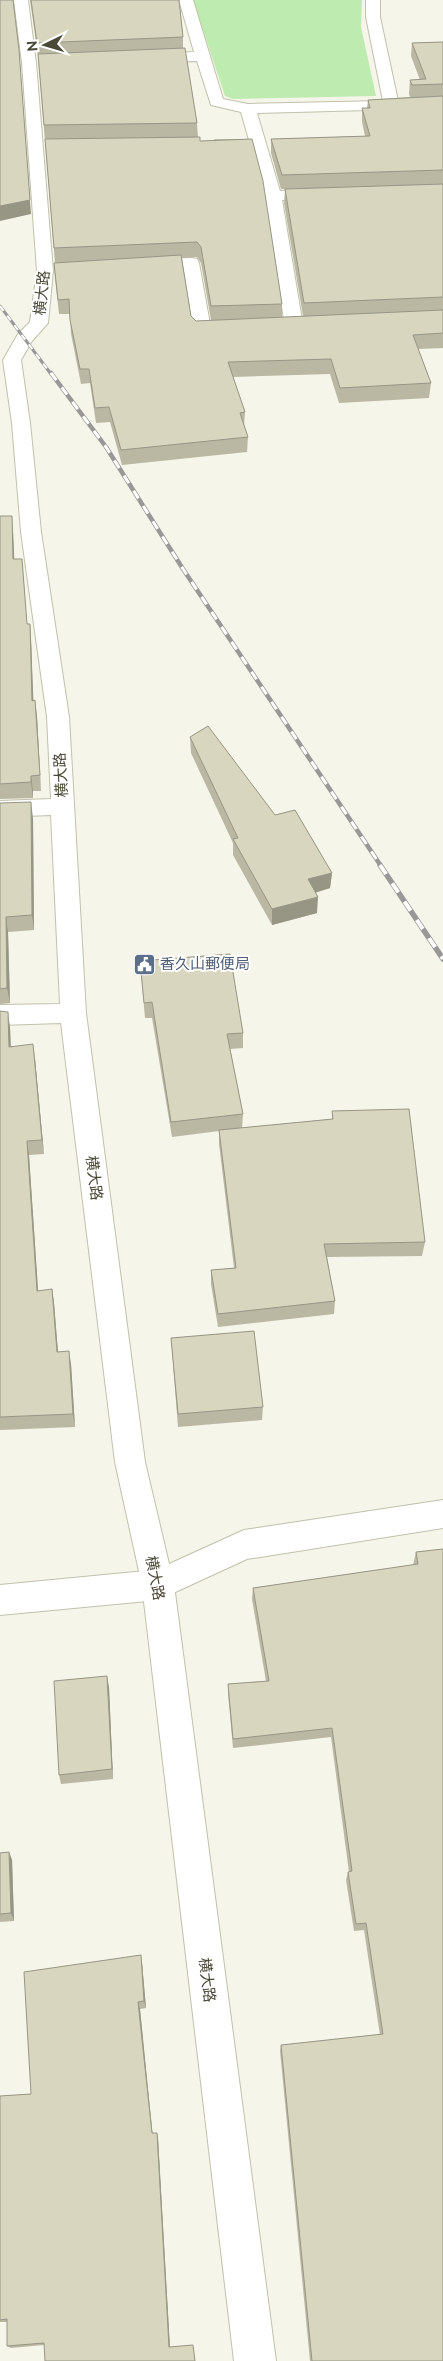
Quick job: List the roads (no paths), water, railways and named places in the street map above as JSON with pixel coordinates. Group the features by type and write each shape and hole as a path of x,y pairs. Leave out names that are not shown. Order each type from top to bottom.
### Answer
{"street":[{"name":"横大路","path":"21,0 29,63 46,271 39,323 24,338 12,360 10,424 31,532 58,717 74,1013 130,1462 158,1585 255,2361"},
{"path":"186,0 216,102 248,109 443,104"},
{"path":"373,0 373,17 392,106"},
{"path":"134,59 201,56"},
{"path":"29,63 48,62"},
{"path":"248,109 273,196 294,326"},
{"path":"200,145 258,144"},
{"path":"36,148 55,147"},
{"path":"273,196 342,193"},
{"path":"123,267 191,263 202,330 248,328"},
{"path":"46,271 65,270"},
{"path":"276,327 314,325"},
{"path":"0,810 62,806"},
{"path":"0,1014 74,1013"},
{"path":"0,1600 158,1585 244,1545 443,1514"}],"railway":[{"path":"0,306 51,374"},
{"path":"51,373 106,447 183,569 381,866"},
{"path":"380,865 443,959"}],"place":[{"name":"香久山郵便局","path":"144,964"}]}
